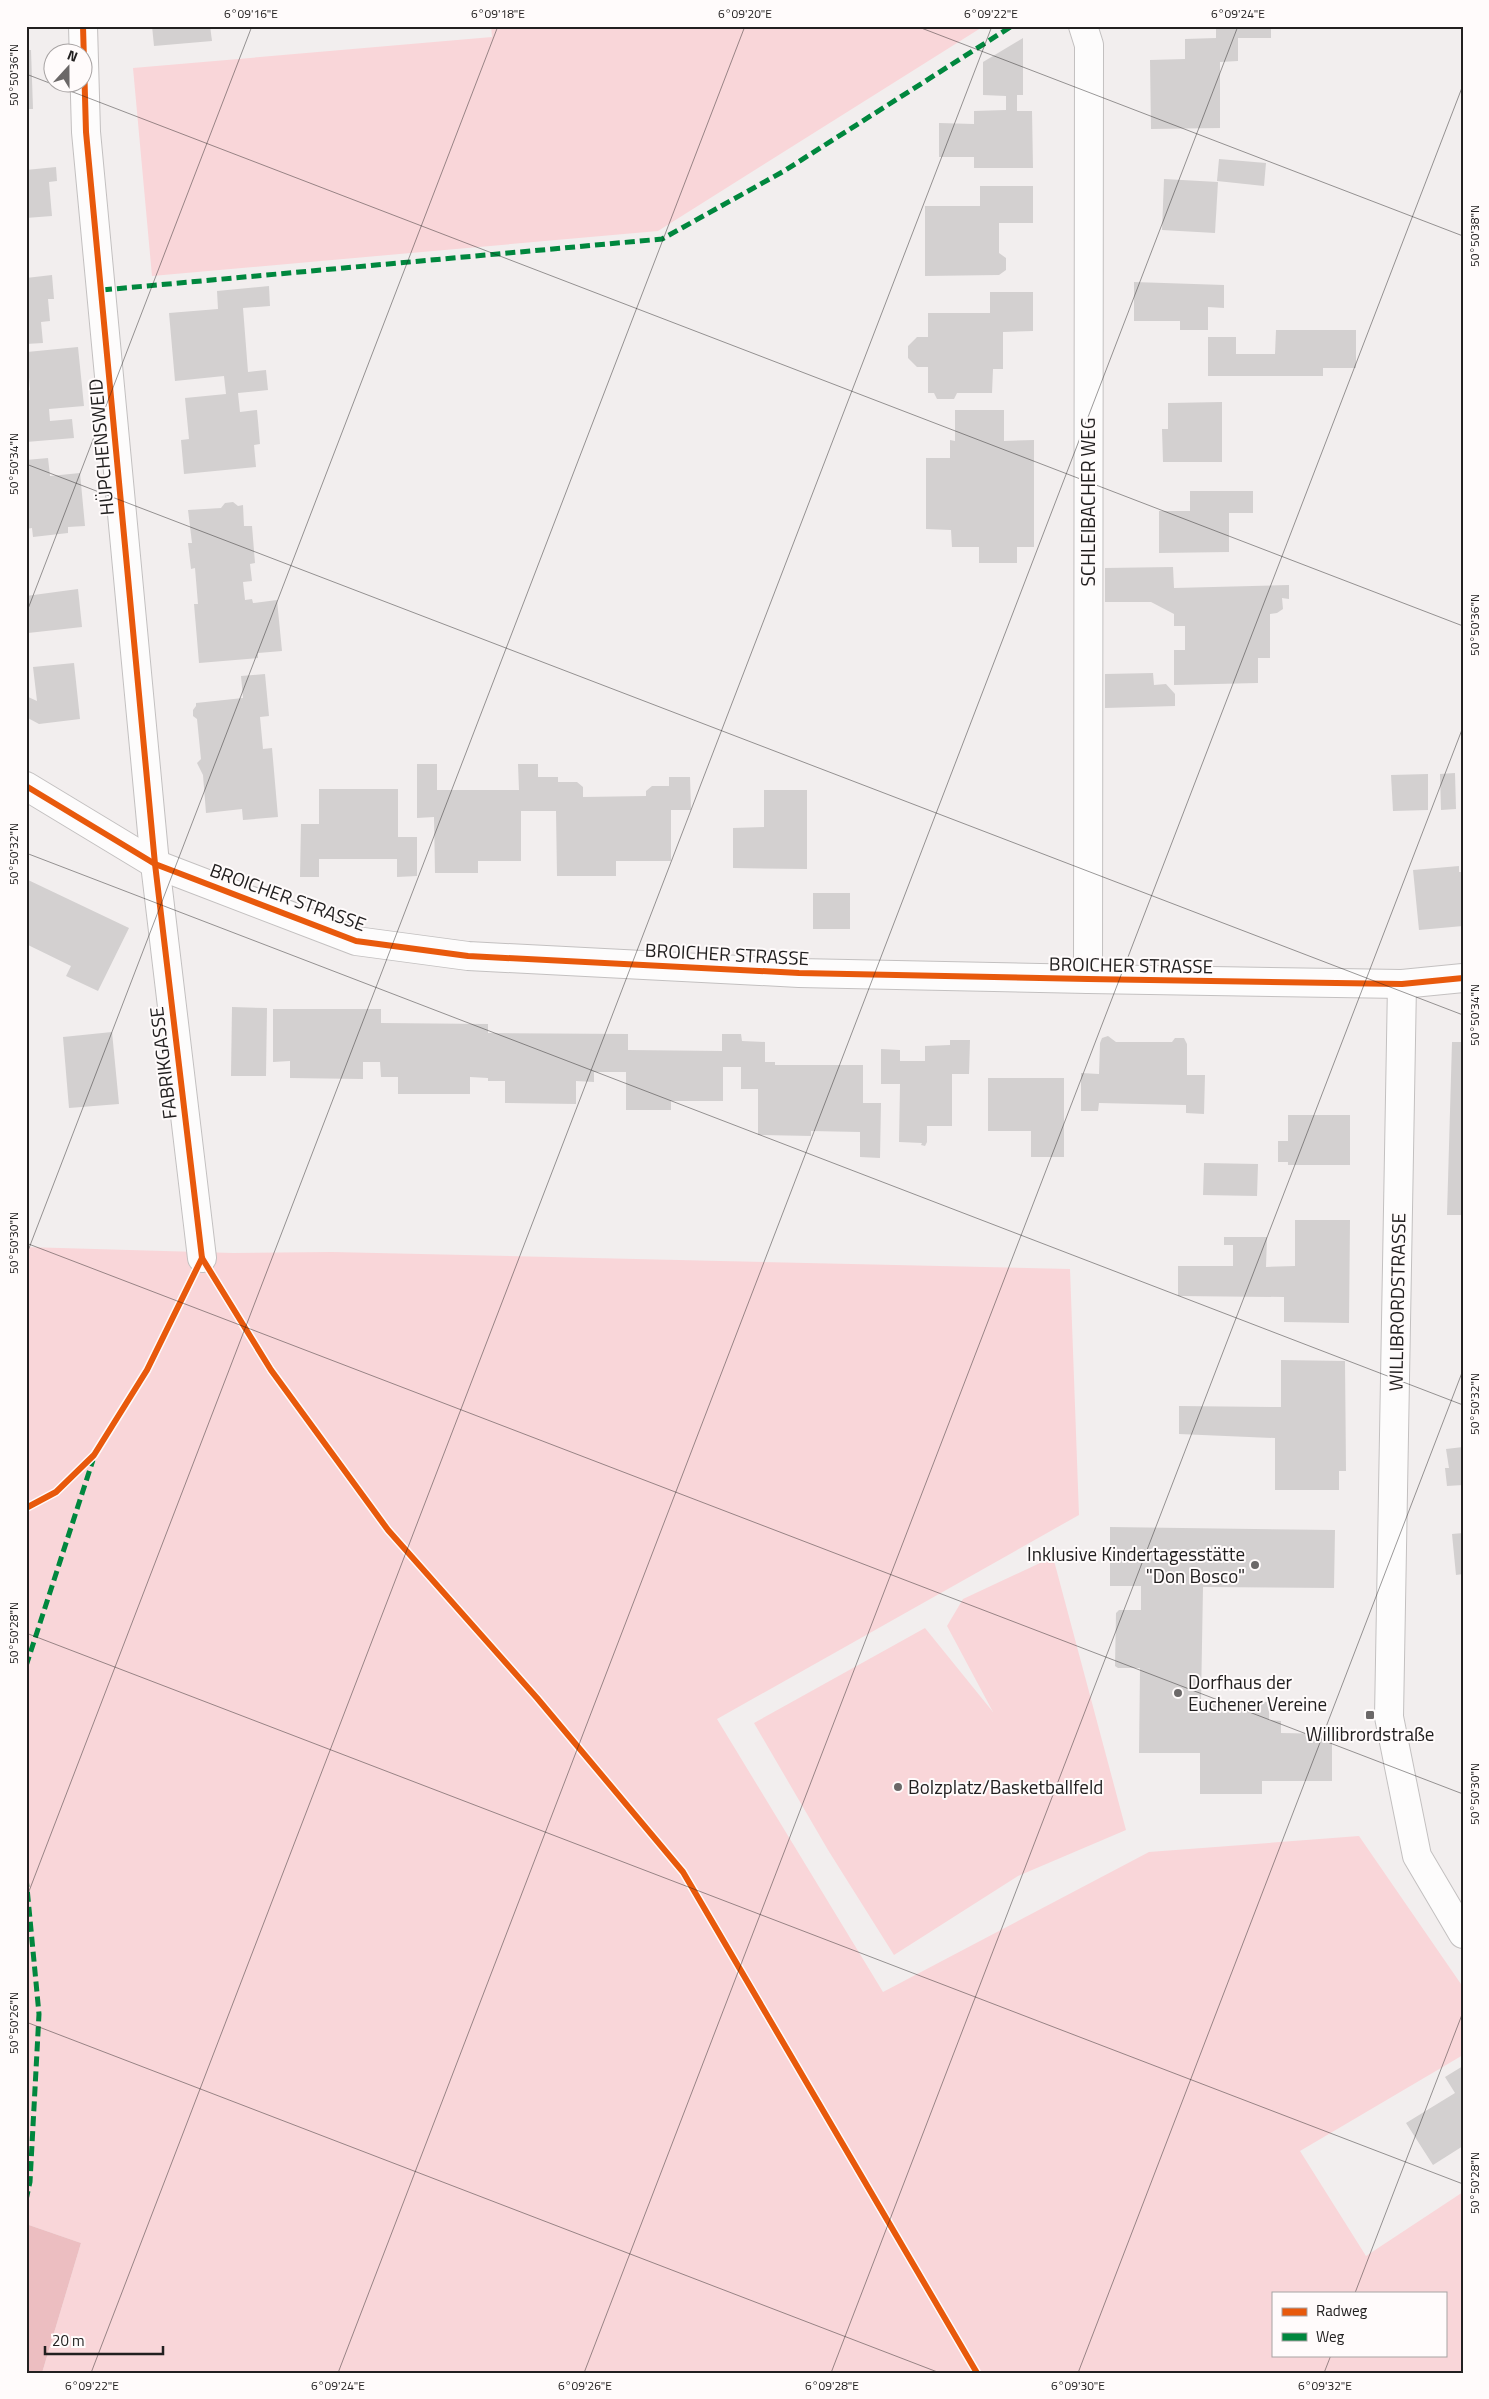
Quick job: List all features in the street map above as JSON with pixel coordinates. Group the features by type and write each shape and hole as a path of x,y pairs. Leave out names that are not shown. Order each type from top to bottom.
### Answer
{"street":[{"name":"HÜPCHENSWEID","path":"83,26 86,132 155,864"},
{"name":"SCHLEIBACHER WEG","path":"1083,26 1089,45 1088,979"},
{"name":"BROICHER STRASSE","path":"26,786 155,864 356,941 468,956 799,973 1402,984 1463,978"},
{"name":"FABRIKGASSE","path":"155,864 202,1258"},
{"name":"WILLIBRORDSTRASSE","path":"1402,984 1389,1717 1417,1856 1463,1934"}],"shaded area":[{"path":"491,26 984,26 658,231 152,276 133,68 492,37"},
{"path":"26,1247 233,1253 332,1252 1070,1269 1079,1515 717,1719 883,1992 1149,1852 1359,1836 1463,1987 1463,2055 1300,2151 1366,2256 1463,2192 1463,2373 42,2373 81,2243 26,2224"},
{"name":"Bolzplatz/Basketballfeld","path":"1053,1557 1126,1830 1018,1876 894,1955 828,1850 754,1723 925,1628 993,1712 947,1626 963,1599"},
{"path":"26,2224 81,2243 42,2373 26,2373"}],"building":[{"path":"152,26 210,26 212,41 154,46"},
{"path":"1216,26 1271,26 1271,38 1238,38 1238,61 1220,62 1220,128 1151,129 1150,60 1185,59 1185,39 1216,38"},
{"path":"1023,38 1023,95 1017,95 1017,111 1032,111 1033,168 974,168 974,157 939,157 939,123 974,124 974,111 1006,110 1006,96 983,95 983,62"},
{"path":"26,50 31,50 33,109 26,109"},
{"path":"1219,159 1266,163 1264,186 1217,181"},
{"path":"56,167 57,181 49,182 52,216 26,218 26,170"},
{"path":"1164,179 1218,182 1215,233 1162,230"},
{"path":"980,186 1033,186 1033,223 999,223 999,253 1006,258 1006,270 999,275 925,276 925,206 980,206"},
{"path":"52,275 54,299 48,299 50,321 41,322 43,343 26,344 26,278"},
{"path":"1134,282 1224,285 1224,308 1208,307 1208,330 1180,330 1180,321 1134,321"},
{"path":"269,286 270,306 243,308 248,372 266,370 268,390 238,393 240,412 257,410 260,444 254,445 256,467 184,474 181,440 189,439 185,398 226,394 224,376 175,381 169,313 218,309 217,291"},
{"path":"990,292 1033,292 1033,331 1003,332 1003,369 993,369 992,393 957,393 954,399 937,399 934,393 928,393 928,367 917,367 908,358 908,346 917,337 928,337 928,313 990,313"},
{"path":"1276,330 1356,330 1356,368 1323,368 1323,376 1208,376 1208,337 1236,337 1236,354 1275,354"},
{"path":"78,347 84,406 49,409 50,421 72,419 74,438 26,442 26,391 30,390 27,352"},
{"path":"1222,402 1222,462 1163,462 1162,429 1168,429 1168,403"},
{"path":"955,410 1004,410 1004,441 1034,440 1034,547 1017,547 1017,563 979,563 979,547 952,547 951,530 926,529 926,458 950,458 950,440 955,441"},
{"path":"48,458 50,476 80,473 85,526 68,527 68,533 33,537 32,528 26,529 26,460"},
{"path":"1190,491 1253,491 1253,513 1229,513 1229,552 1159,553 1159,511 1190,511"},
{"path":"233,502 238,506 243,505 244,526 252,526 255,563 250,564 252,581 243,582 245,600 252,599 253,603 277,600 282,651 258,653 258,658 199,663 194,604 198,604 195,568 191,569 188,543 192,543 188,510 221,508 225,503"},
{"path":"1173,567 1174,588 1289,585 1289,599 1282,598 1283,609 1277,613 1270,614 1270,658 1258,658 1258,683 1174,685 1174,650 1185,650 1185,626 1174,626 1174,614 1151,602 1105,602 1105,568"},
{"path":"78,589 82,627 28,633 26,596"},
{"path":"74,663 80,719 39,724 26,717 26,696 37,701 33,667"},
{"path":"1153,673 1154,685 1166,684 1175,694 1175,706 1105,708 1105,674"},
{"path":"265,674 269,716 260,717 263,749 272,748 278,817 243,820 242,809 206,813 203,775 197,763 201,759 197,719 193,716 193,710 196,703 243,698 241,676"},
{"path":"417,764 437,764 437,790 519,790 518,764 538,764 538,777 558,777 558,782 577,782 583,787 583,797 646,796 646,791 652,786 669,786 669,777 690,777 691,810 671,810 671,861 616,861 616,876 557,876 556,811 521,811 521,861 478,861 478,873 435,873 434,817 417,818"},
{"path":"1455,773 1456,809 1441,810 1440,774"},
{"path":"1428,774 1428,810 1393,811 1391,775"},
{"path":"319,789 398,789 398,837 417,837 417,876 397,877 397,859 319,859 319,877 300,877 301,824 319,824"},
{"path":"764,790 807,790 807,869 733,868 733,828 764,827"},
{"path":"1459,866 1459,872 1463,872 1463,926 1419,930 1413,870"},
{"path":"26,879 129,928 98,991 66,976 71,966 26,944"},
{"path":"813,893 850,893 850,929 813,929"},
{"path":"232,1007 267,1008 266,1076 231,1076"},
{"path":"273,1009 381,1009 381,1023 488,1024 488,1033 628,1034 628,1050 722,1051 722,1034 741,1034 742,1041 765,1042 765,1062 775,1062 775,1065 863,1065 863,1103 881,1103 880,1158 860,1157 860,1132 811,1131 811,1136 758,1135 758,1089 741,1089 741,1067 723,1067 723,1101 671,1101 671,1110 626,1110 626,1072 594,1072 594,1082 576,1081 576,1104 505,1103 505,1081 488,1081 488,1078 470,1077 470,1094 398,1094 398,1077 381,1077 380,1062 363,1062 363,1079 290,1078 290,1061 273,1062"},
{"path":"112,1032 119,1104 69,1108 63,1037"},
{"path":"1108,1036 1116,1042 1172,1042 1175,1038 1184,1038 1187,1044 1187,1075 1205,1075 1204,1114 1186,1113 1186,1105 1099,1103 1098,1111 1081,1111 1081,1073 1099,1074 1100,1043 1102,1038"},
{"path":"950,1040 970,1040 969,1074 952,1074 952,1126 927,1126 927,1142 925,1146 921,1145 922,1143 899,1142 900,1084 881,1084 881,1049 900,1050 900,1061 925,1061 925,1046 950,1045"},
{"path":"1452,1042 1463,1042 1463,1215 1447,1215"},
{"path":"988,1078 1064,1078 1064,1157 1031,1157 1031,1131 988,1131"},
{"path":"1288,1115 1350,1115 1350,1165 1288,1165 1288,1162 1278,1162 1278,1141 1288,1141"},
{"path":"1204,1163 1258,1164 1257,1196 1203,1195"},
{"path":"1295,1220 1350,1220 1349,1323 1284,1322 1284,1297 1178,1296 1178,1266 1233,1266 1233,1245 1224,1245 1224,1237 1267,1237 1266,1267 1295,1266"},
{"path":"1281,1360 1345,1361 1346,1471 1339,1471 1339,1490 1275,1490 1275,1438 1179,1434 1179,1406 1281,1407"},
{"path":"1463,1447 1463,1485 1447,1486 1445,1468 1449,1468 1446,1449"},
{"path":"1110,1527 1335,1530 1334,1588 1203,1587 1201,1701 1269,1702 1269,1720 1281,1721 1281,1733 1332,1734 1332,1781 1262,1781 1262,1794 1200,1794 1200,1753 1139,1753 1140,1668 1118,1668 1115,1666 1116,1613 1119,1610 1141,1610 1141,1586 1110,1586"},
{"path":"1463,1533 1463,1574 1456,1575 1452,1534"},
{"path":"1463,2066 1463,2146 1433,2165 1406,2123 1455,2093 1445,2077"}],"marked path":[{"path":"102,290 662,239 784,171 1012,26"},
{"path":"26,1666 93,1460"},
{"path":"26,1877 39,2014 30,2182 26,2200"}],"cycle path":[{"path":"83,26 86,132 155,864 202,1258 271,1370 388,1530 537,1698 683,1872 977,2373"},
{"path":"26,786 155,864 356,941 468,956 799,973 1402,984 1463,978"},
{"path":"26,1508 56,1492 94,1455 147,1370 202,1258"}],"place":[{"name":"Inklusive Kindertagesstätte \"Don Bosco\"","path":"1255,1565"},
{"name":"Dorfhaus der Euchener Vereine","path":"1178,1693"},
{"name":"Willibrordstraße","path":"1370,1715"},
{"name":"Bolzplatz/Basketballfeld","path":"898,1787"}]}
